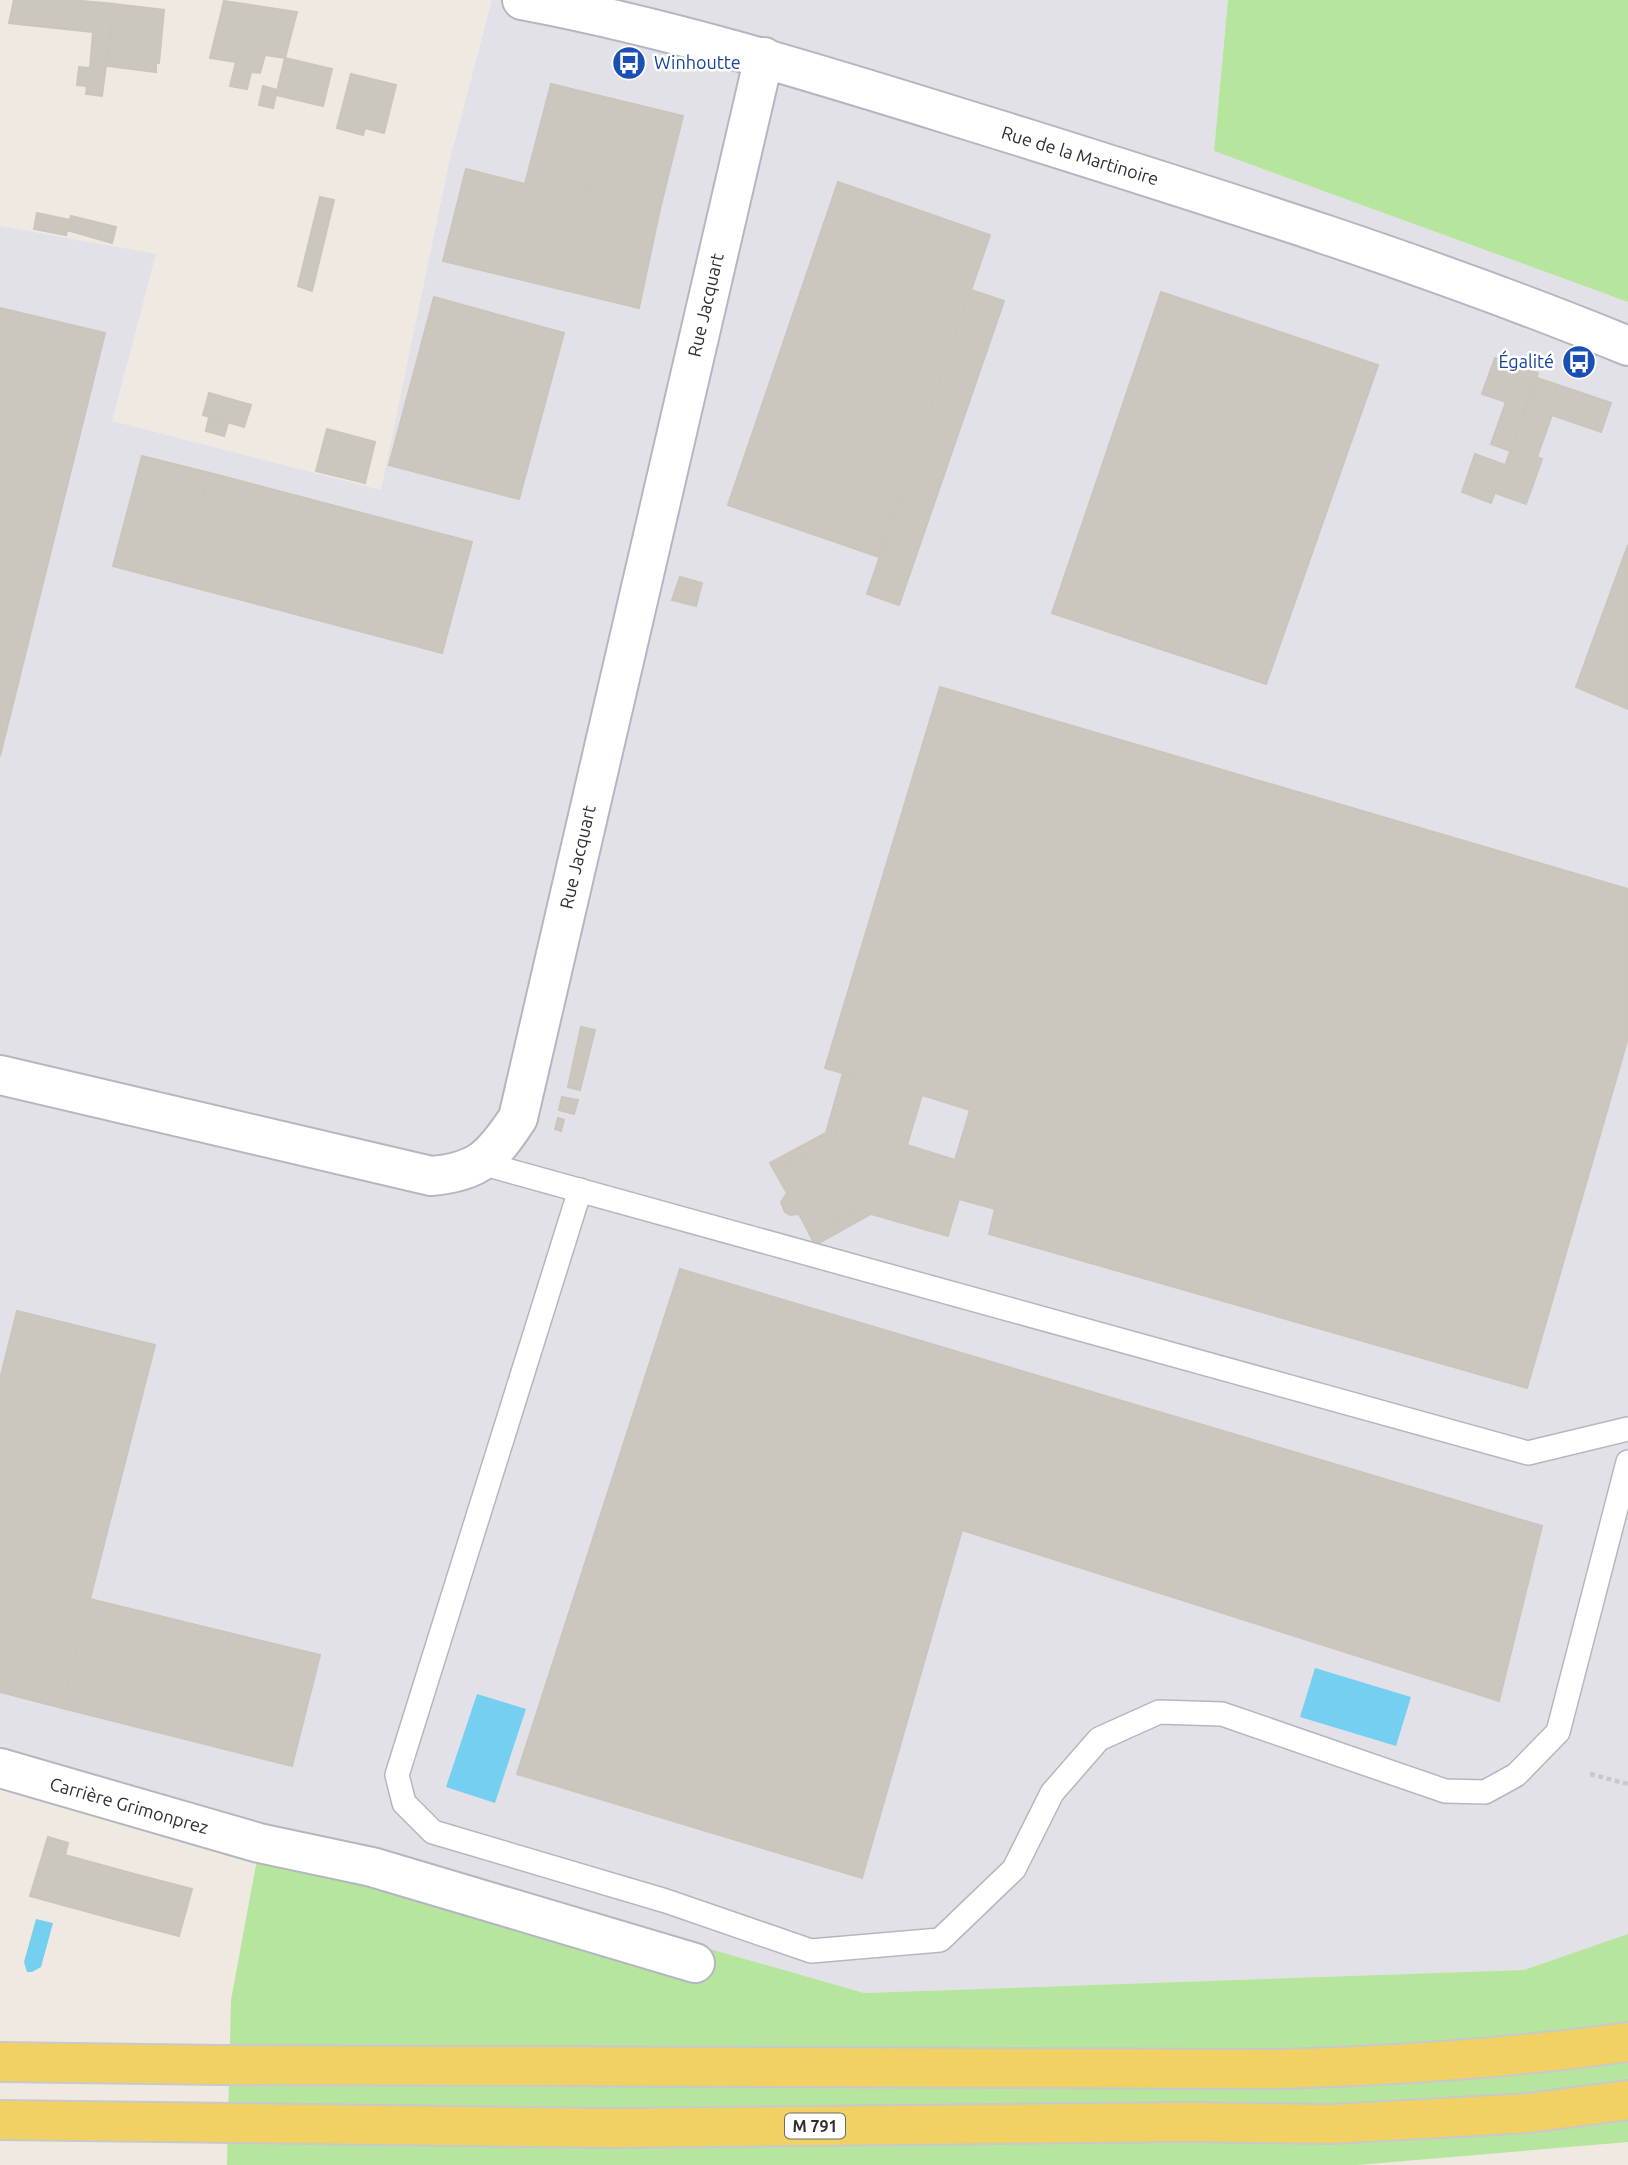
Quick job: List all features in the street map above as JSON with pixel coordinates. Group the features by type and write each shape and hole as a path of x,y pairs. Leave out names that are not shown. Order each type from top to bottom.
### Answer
{"main road":[{"path":"0,2062 1275,2069 1444,2061 1628,2042"},
{"name":"M 791","path":"0,2120 610,2128 1176,2122 1331,2124 1529,2113 1628,2100"}],"street":[{"name":"Rue de la Martinoire","path":"522,0 648,27 764,57 1249,209 1508,299 1628,346"},
{"name":"Rue Jacquart","path":"0,1075 431,1176 456,1174 481,1163 500,1145 518,1118 764,57"},
{"name":"Carrière Grimonprez","path":"0,1768 259,1843 372,1867 695,1964"}],"lane":[{"path":"481,1163 1528,1453 1628,1429"},
{"path":"580,1190 397,1776 404,1804 433,1832 666,1901 811,1951 940,1940 1014,1869 1052,1793 1099,1739 1159,1712 1222,1714 1445,1791 1485,1791 1516,1775 1558,1732 1628,1462"}],"path":[{"path":"1590,1774 1628,1784"}],"shaded area":[{"path":"492,0 1228,0 1214,151 1628,302 1628,1934 1524,1970 864,1993 388,1857 0,1762 0,226 156,254 112,421 381,490 449,163"}],"green space":[{"path":"1228,0 1628,0 1628,302 1214,151"},
{"path":"263,1827 388,1857 864,1993 1524,1970 1628,1934 1628,2142 1357,2165 227,2165 231,2000"}],"water":[{"path":"1315,1668 1411,1697 1396,1746 1300,1717"},
{"path":"477,1694 526,1709 495,1803 446,1787"},
{"path":"36,1919 53,1923 41,1967 27,1972 24,1962"}],"building":[{"path":"14,0 71,0 114,4 102,96 86,94 87,86 77,85 79,67 90,68 93,32 9,23"},
{"path":"224,1 297,12 285,58 265,55 260,73 251,72 247,89 230,86 236,62 210,58"},
{"path":"114,4 164,10 156,72 107,66"},
{"path":"285,58 332,69 323,106 276,95"},
{"path":"351,74 396,85 384,133 365,128 363,135 337,128"},
{"path":"551,84 683,116 660,209 527,176"},
{"path":"263,86 277,90 273,108 259,105"},
{"path":"466,169 525,184 527,176 660,209 639,308 443,261"},
{"path":"838,182 990,235 879,557 728,505"},
{"path":"320,197 334,200 312,291 298,286"},
{"path":"37,213 70,220 66,235 34,229"},
{"path":"71,216 116,227 112,243 67,230"},
{"path":"971,290 1004,301 899,605 867,594"},
{"path":"1161,292 1378,365 1266,684 1052,613"},
{"path":"434,297 564,333 519,499 389,465"},
{"path":"0,308 105,333 0,756"},
{"path":"1495,358 1538,373 1510,451 1491,444 1506,402 1482,394"},
{"path":"1537,378 1611,403 1601,432 1552,415 1537,457 1542,459 1526,504 1495,493"},
{"path":"209,393 251,405 244,427 203,415"},
{"path":"209,417 228,423 224,436 206,431"},
{"path":"327,429 375,442 365,483 316,471"},
{"path":"1475,454 1505,465 1491,503 1462,492"},
{"path":"142,456 210,473 181,584 113,566"},
{"path":"210,473 472,542 442,653 181,584"},
{"path":"1628,545 1628,709 1576,687"},
{"path":"680,577 702,583 696,606 672,600"},
{"path":"940,687 1628,889 1628,1038 1527,1388 989,1234 995,1209 959,1199 951,1225 871,1203 810,1235 799,1214 790,1215 785,1212 781,1202 787,1193 775,1172 833,1141 853,1076 825,1068","holes":["922,1095 970,1110 955,1160 907,1145"]},
{"path":"581,1027 595,1030 580,1090 568,1087"},
{"path":"843,1073 853,1076 833,1141 775,1172 770,1163 826,1133"},
{"path":"562,1097 578,1100 574,1114 559,1110"},
{"path":"558,1118 564,1120 561,1131 555,1129"},
{"path":"871,1203 951,1225 948,1236 871,1214 815,1245 810,1235"},
{"path":"680,1269 1542,1526 1499,1701 962,1530 862,1878 517,1774"},
{"path":"17,1311 155,1345 62,1708 0,1692 0,1379"},
{"path":"90,1599 320,1655 292,1766 62,1708"},
{"path":"48,1837 68,1843 65,1855 138,1875 125,1922 30,1896"},
{"path":"138,1875 192,1889 179,1936 125,1922"}],"place":[{"name":"Winhoutte","path":"629,63"},
{"name":"Égalité","path":"1579,362"}]}
